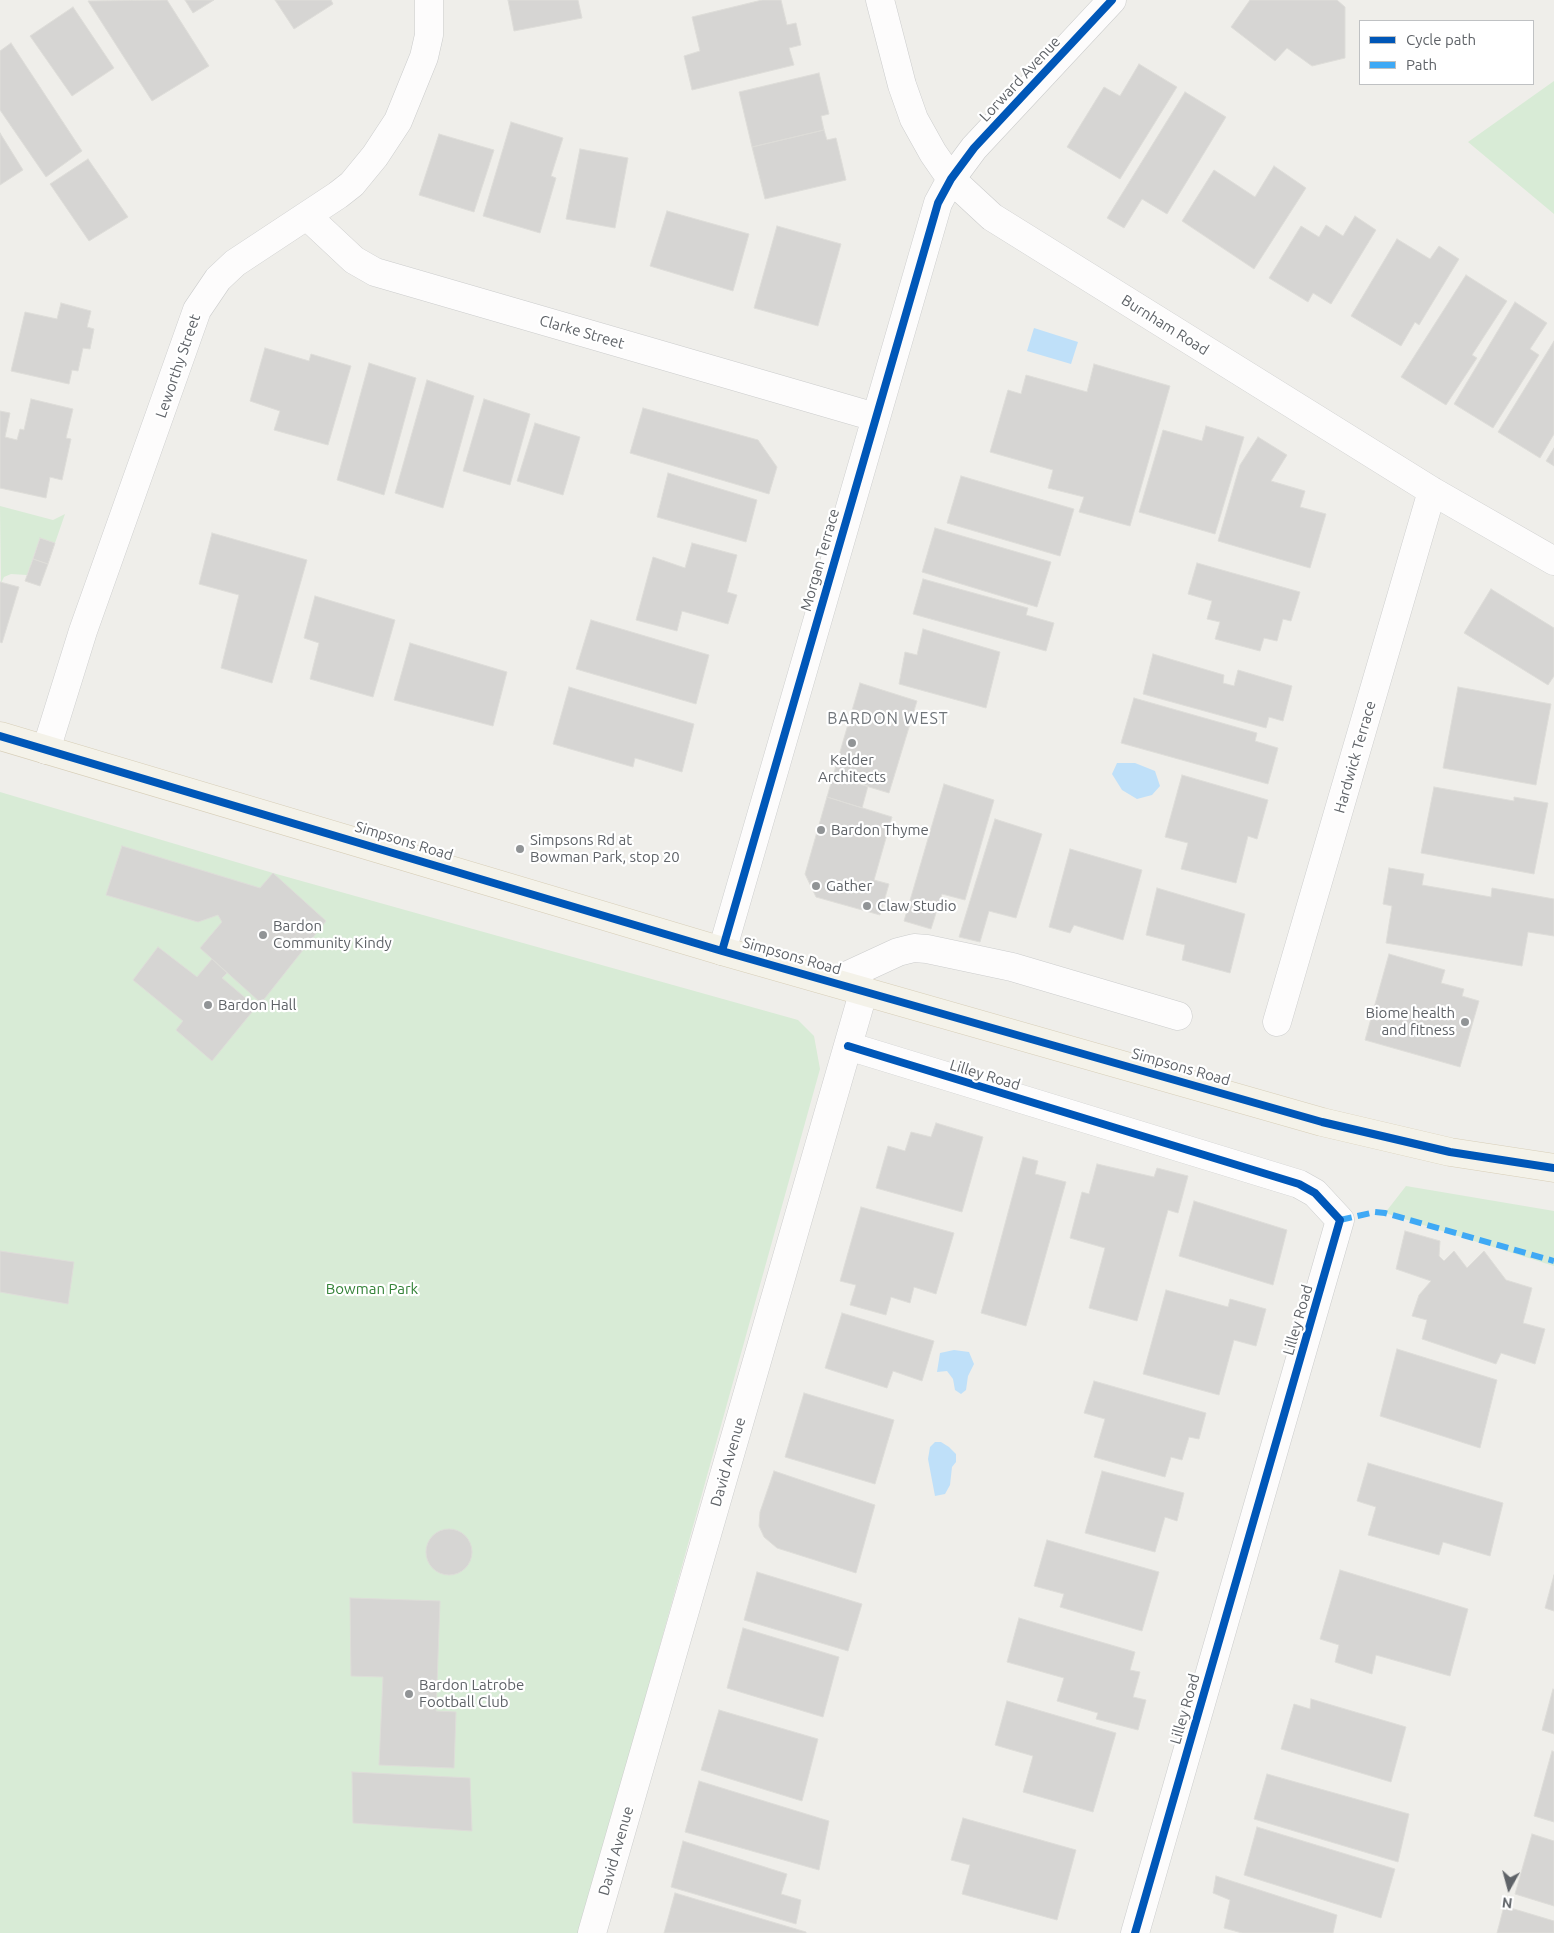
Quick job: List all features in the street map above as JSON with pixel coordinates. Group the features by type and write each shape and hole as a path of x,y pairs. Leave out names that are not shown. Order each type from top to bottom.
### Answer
{"main road":[{"name":"Simpsons Road","path":"0,736 722,951 1322,1122 1450,1152 1554,1168"}],"street":[{"name":"Leworthy Street","path":"46,750 83,631 143,468 184,342 197,310 218,279 235,263 352,184 392,131 412,89 424,57 429,35 430,0"},
{"name":"Burnham Road","path":"880,0 902,85 914,119 933,154 951,179 992,217 1432,491 1554,561"},
{"name":"Lorward Avenue","path":"951,179 974,148 1112,0"},
{"name":"Morgan Terrace","path":"722,951 938,203 951,179"},
{"name":"Clarke Street","path":"307,216 354,260 375,272 875,417"},
{"name":"Hardwick Terrace","path":"1277,1022 1432,491"},
{"name":"Simpsons Road","path":"833,982 898,952 914,948 927,949 1012,967 1178,1016"},
{"name":"David Avenue","path":"592,1933 864,990"},
{"name":"Lilley Road","path":"848,1046 1299,1184 1315,1192 1340,1220 1135,1933"}],"green space":[{"path":"1554,81 1554,214 1468,142"},
{"path":"0,506 53,520 65,514 55,543 40,538 27,575 11,574 4,577 1,583"},
{"name":"Bowman Park","path":"0,792 273,873 798,1020 814,1036 820,1069 580,1933 0,1933"},
{"path":"1406,1186 1554,1211 1554,1266 1385,1213"}],"water":[{"path":"1034,328 1078,342 1071,364 1027,351"},
{"path":"1117,763 1135,763 1155,771 1160,786 1152,795 1137,799 1122,790 1112,774"},
{"path":"954,1350 969,1352 974,1364 968,1376 966,1390 961,1394 955,1390 953,1379 947,1371 937,1372 940,1353"},
{"path":"935,1442 941,1442 949,1447 956,1454 956,1462 952,1467 950,1485 945,1494 935,1496 928,1459 930,1447"}],"building":[{"path":"167,0 209,66 152,101 88,1"},
{"path":"185,0 214,0 193,13"},
{"path":"275,0 331,0 333,4 294,29"},
{"path":"508,0 578,0 582,18 514,31"},
{"path":"762,0 781,0 787,25 796,23 801,45 789,48 794,65 692,90 684,56 700,51 692,17"},
{"path":"1250,0 1337,0 1345,7 1345,58 1312,66 1287,48 1275,61 1231,27"},
{"path":"73,7 114,68 72,96 30,36"},
{"path":"11,43 82,151 46,177 0,110 0,51"},
{"path":"1139,64 1177,87 1120,179 1067,147 1104,87 1120,96"},
{"path":"819,73 829,114 821,116 824,130 752,147 739,92"},
{"path":"1185,92 1226,117 1167,214 1142,199 1124,228 1107,218"},
{"path":"511,122 563,138 551,176 556,178 540,233 483,216"},
{"path":"824,130 827,140 836,138 846,180 765,199 752,147"},
{"path":"0,133 23,170 0,185"},
{"path":"439,134 494,150 474,212 419,195"},
{"path":"580,149 628,158 615,228 566,219"},
{"path":"88,159 128,217 89,241 50,184"},
{"path":"1274,166 1306,188 1254,269 1182,221 1214,170 1255,197"},
{"path":"667,211 749,234 733,291 650,266"},
{"path":"1355,216 1376,230 1331,304 1313,293 1308,302 1269,278 1301,226 1319,237 1326,225 1343,236"},
{"path":"777,226 841,244 818,326 754,308"},
{"path":"1397,239 1430,259 1439,246 1459,259 1419,325 1415,322 1401,346 1351,316"},
{"path":"1466,275 1507,301 1472,355 1477,358 1446,405 1401,377"},
{"path":"1515,302 1547,323 1530,349 1539,355 1493,428 1454,404"},
{"path":"61,303 91,311 87,327 94,329 90,349 83,348 78,371 72,370 69,384 11,371 25,312 57,319"},
{"path":"1554,341 1554,434 1540,458 1498,432"},
{"path":"265,348 309,361 311,354 351,366 328,445 274,430 280,411 250,401"},
{"path":"369,363 416,378 384,495 337,480"},
{"path":"1094,364 1170,386 1130,526 1079,512 1084,497 1048,488 1053,470 990,452 1008,390 1021,394 1026,375 1087,392"},
{"path":"427,380 474,396 443,508 395,493"},
{"path":"31,399 73,409 66,438 71,439 62,480 50,477 46,498 0,488 0,411 10,413 5,437 17,440 20,429 24,430"},
{"path":"484,399 530,414 510,485 463,471"},
{"path":"643,408 758,440 777,467 769,494 630,453"},
{"path":"535,423 580,437 563,495 517,481"},
{"path":"1206,426 1244,437 1215,534 1139,512 1163,430 1202,441"},
{"path":"1258,437 1287,455 1271,481 1305,491 1300,507 1326,514 1310,568 1218,541 1240,465"},
{"path":"1554,448 1554,466 1546,461"},
{"path":"668,473 757,500 746,542 657,517"},
{"path":"961,476 1074,509 1060,556 947,523"},
{"path":"935,528 1051,562 1037,607 922,572"},
{"path":"212,533 307,560 272,683 221,668 239,595 199,584"},
{"path":"40,538 55,543 48,564 33,559"},
{"path":"692,543 737,555 727,592 737,595 728,624 682,611 677,631 636,620 653,557 685,568"},
{"path":"33,559 48,564 40,586 25,581"},
{"path":"1197,563 1300,592 1291,621 1283,619 1277,641 1264,638 1260,651 1215,639 1220,622 1207,619 1212,601 1188,594"},
{"path":"923,579 1028,608 1026,615 1054,623 1046,651 913,614"},
{"path":"0,582 19,587 2,643 0,642"},
{"path":"1491,589 1554,628 1554,676 1548,685 1464,633"},
{"path":"315,596 395,620 373,697 310,679 319,643 304,638"},
{"path":"591,620 709,655 696,704 576,669"},
{"path":"923,629 1000,652 986,708 899,684 905,652 917,655"},
{"path":"410,643 507,672 493,726 394,700"},
{"path":"1153,654 1224,675 1223,683 1234,686 1238,670 1292,686 1283,721 1269,717 1266,728 1143,694"},
{"path":"860,683 917,701 889,793 833,776"},
{"path":"569,687 694,724 682,772 635,758 633,767 553,744"},
{"path":"1458,687 1551,704 1536,785 1443,768"},
{"path":"1134,698 1257,733 1255,741 1278,748 1268,784 1121,743"},
{"path":"1182,775 1268,800 1257,839 1248,836 1236,883 1181,869 1188,843 1165,837"},
{"path":"833,776 868,786 862,808 827,797"},
{"path":"944,784 994,800 965,900 942,894 931,929 904,921"},
{"path":"1434,787 1514,801 1514,797 1548,803 1534,874 1421,853"},
{"path":"827,797 892,817 874,880 889,884 880,915 816,897 805,874"},
{"path":"995,819 1042,834 1016,918 989,911 980,942 959,937"},
{"name":"Bardon Community Kindy","path":"122,846 260,888 273,873 326,921 261,1003 200,948 222,922 218,915 198,922 106,895"},
{"path":"1070,849 1142,870 1123,940 1074,925 1070,933 1049,927"},
{"path":"1389,868 1424,874 1422,885 1491,897 1492,888 1554,899 1554,936 1528,932 1522,966 1386,943 1392,906 1383,904"},
{"path":"1157,888 1245,914 1230,973 1182,960 1185,945 1146,935"},
{"name":"Bardon Hall","path":"158,947 197,977 212,959 227,973 222,978 256,1007 212,1061 176,1030 183,1021 133,980"},
{"path":"1389,954 1445,970 1441,983 1464,989 1462,996 1479,1001 1460,1067 1365,1040"},
{"path":"936,1123 983,1137 962,1212 876,1188 888,1146 905,1151 911,1132 931,1137"},
{"path":"1023,1157 1038,1161 1035,1174 1066,1182 1026,1326 981,1313"},
{"path":"1097,1164 1154,1177 1157,1168 1188,1176 1178,1213 1168,1210 1137,1321 1089,1308 1105,1248 1070,1238 1082,1192 1089,1194"},
{"path":"1194,1201 1287,1230 1273,1285 1179,1256"},
{"path":"861,1207 954,1233 936,1294 914,1287 910,1303 891,1297 886,1315 850,1305 856,1285 840,1281"},
{"path":"1405,1231 1440,1241 1439,1256 1444,1261 1454,1251 1467,1268 1484,1251 1506,1280 1532,1288 1523,1323 1545,1329 1535,1364 1501,1353 1496,1364 1422,1339 1427,1320 1412,1316 1419,1295 1431,1281 1396,1269"},
{"path":"0,1251 74,1262 68,1304 0,1292"},
{"path":"1166,1290 1228,1307 1230,1299 1266,1309 1256,1346 1234,1340 1219,1395 1143,1374"},
{"path":"842,1313 934,1341 922,1381 893,1371 887,1388 825,1368"},
{"path":"1397,1349 1497,1380 1480,1448 1380,1416"},
{"path":"1094,1381 1206,1413 1199,1439 1189,1437 1182,1460 1171,1457 1165,1477 1094,1457 1105,1419 1084,1413"},
{"path":"804,1393 894,1420 875,1484 785,1457"},
{"path":"1368,1463 1503,1503 1490,1556 1443,1542 1439,1555 1368,1535 1376,1507 1357,1501"},
{"path":"774,1471 875,1505 856,1573 777,1548 764,1537 759,1526 760,1512"},
{"path":"1102,1471 1184,1493 1177,1521 1165,1517 1155,1552 1085,1533"},
{"path":"445,1529 453,1529 462,1533 468,1539 472,1552 468,1565 462,1571 453,1575 445,1575 436,1571 430,1565 426,1556 426,1548 430,1539 436,1533"},
{"path":"1047,1540 1159,1572 1142,1631 1060,1607 1064,1594 1034,1586"},
{"path":"1340,1570 1468,1609 1450,1676 1376,1655 1372,1674 1335,1662 1339,1645 1320,1639"},
{"path":"757,1572 862,1604 848,1651 744,1620"},
{"path":"1554,1575 1554,1611 1545,1608"},
{"name":"Bardon Latrobe Football Club","path":"350,1598 440,1601 436,1711 456,1712 454,1768 379,1765 383,1677 351,1676"},
{"path":"1019,1618 1135,1652 1130,1670 1140,1672 1133,1697 1146,1700 1138,1730 1096,1719 1098,1713 1057,1701 1064,1678 1007,1662"},
{"path":"743,1628 839,1657 823,1717 727,1688"},
{"path":"1554,1690 1554,1734 1542,1730"},
{"path":"1311,1699 1406,1727 1391,1782 1281,1749 1294,1704 1310,1709"},
{"path":"1007,1701 1116,1733 1093,1812 1023,1792 1033,1756 995,1745"},
{"path":"719,1710 818,1739 802,1801 701,1770"},
{"path":"1552,1751 1554,1752 1554,1822 1534,1816"},
{"path":"352,1772 470,1778 472,1831 353,1823"},
{"path":"1267,1774 1409,1814 1398,1862 1254,1819"},
{"path":"699,1781 829,1821 819,1870 685,1832"},
{"path":"963,1818 1076,1850 1057,1920 962,1894 970,1865 951,1860"},
{"path":"1257,1827 1395,1869 1381,1918 1244,1875"},
{"path":"1532,1834 1554,1841 1554,1906 1515,1894"},
{"path":"683,1841 787,1874 781,1894 801,1900 796,1924 671,1887"},
{"path":"1216,1876 1337,1915 1333,1933 1242,1933 1224,1928 1230,1900 1213,1893"},
{"path":"675,1893 806,1932 806,1933 664,1933"},
{"path":"1504,1906 1554,1921 1554,1933 1497,1933"}],"marked path":[{"path":"1340,1220 1375,1212 1385,1213 1554,1261"}],"cycle path":[{"path":"722,951 938,203 951,179 974,148 1112,0"},
{"path":"0,736 722,951 1322,1122 1450,1152 1554,1168"},
{"path":"848,1046 1299,1184 1315,1193 1340,1220 1135,1933"}],"place":[{"name":"Kelder Architects","path":"852,743"},
{"name":"Bardon Thyme","path":"821,830"},
{"name":"Simpsons Rd at Bowman Park, stop 20","path":"520,849"},
{"name":"Gather","path":"816,886"},
{"name":"Claw Studio","path":"867,906"},
{"name":"Bardon Community Kindy","path":"263,935"},
{"name":"Bardon Hall","path":"208,1005"},
{"name":"Biome health and fitness","path":"1465,1022"},
{"name":"Bardon Latrobe Football Club","path":"409,1694"}],"district":[{"name":"BARDON WEST","path":"888,719"}]}
